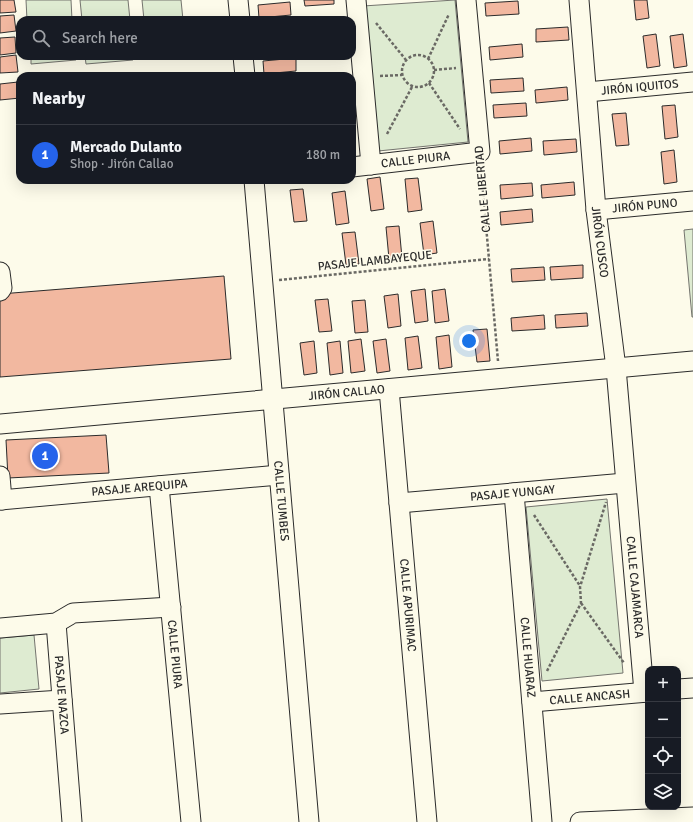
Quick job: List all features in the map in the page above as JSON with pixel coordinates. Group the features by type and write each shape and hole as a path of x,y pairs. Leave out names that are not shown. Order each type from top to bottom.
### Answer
{"street":[{"path":"238,0 240,16"},
{"path":"356,0 371,165"},
{"name":"JIRÓN CUSCO","path":"579,0 596,210 616,368 618,484"},
{"name":"CALLE LIBERTAD","path":"459,5 478,152"},
{"path":"243,60 245,72"},
{"name":"JIRÓN IQUITOS","path":"587,92 693,82"},
{"name":"CALLE PIURA","path":"356,167 478,152"},
{"name":"CALLE TUMBES","path":"254,184 309,822"},
{"name":"JIRÓN PUNO","path":"596,210 693,201"},
{"name":"JIRÓN CALLAO","path":"0,424 693,361"},
{"name":"CALLE APURIMAC","path":"389,389 427,822"},
{"name":"PASAJE AREQUIPA","path":"1,500 279,475"},
{"path":"0,476 1,500"},
{"name":"PASAJE YUNGAY","path":"399,503 618,484"},
{"name":"CALLE CAJAMARCA","path":"618,484 645,685"},
{"name":"CALLE PIURA","path":"159,486 191,822"},
{"name":"CALLE HUARAZ","path":"517,493 542,822"},
{"path":"0,628 56,623 73,613 171,606"},
{"name":"PASAJE NAZCA","path":"56,623 72,822"},
{"path":"681,689 693,688"},
{"name":"CALLE ANCASH","path":"532,702 645,692"},
{"path":"0,704 62,700"},
{"path":"580,822 656,820 693,817"}],"path":[{"path":"428,58 459,5"},
{"path":"374,20 406,60"},
{"path":"419,55 428,58 434,70 430,83 421,87 407,84 402,75 403,64 406,60 410,57 419,55"},
{"path":"430,83 478,152"},
{"path":"384,138 412,86"},
{"name":"CALLE LIBERTAD","path":"478,152 500,379"},
{"name":"PASAJE LAMBAYEQUE","path":"262,282 489,259"},
{"path":"546,674 581,604 580,587 618,484"},
{"path":"517,493 580,587"},
{"path":"581,604 626,667"}],"green space":[{"path":"26,0 71,0 72,16 27,16"},
{"path":"80,0 128,0 130,16 82,16"},
{"path":"142,0 181,0 183,16 144,16"},
{"path":"455,0 468,142 378,151 363,6"},
{"path":"31,60 76,60 31,64"},
{"path":"86,60 133,60 86,64"},
{"path":"693,229 693,317 692,317 684,230"},
{"path":"607,499 623,673 542,681 526,507"},
{"path":"34,635 39,689 0,693 0,638"}],"building":[{"path":"0,0 14,0 16,12 0,13"},
{"path":"304,0 334,0 334,4 305,6"},
{"path":"634,0 647,0 649,18 636,20"},
{"path":"518,1 519,14 486,16 485,3"},
{"path":"290,2 291,15 259,16 258,5"},
{"path":"14,15 16,31 0,33 0,16"},
{"path":"568,27 569,40 536,42 536,29"},
{"path":"656,34 660,66 647,68 643,36"},
{"path":"683,34 687,66 674,68 670,36"},
{"path":"15,37 16,53 0,55 0,38"},
{"path":"522,44 523,57 490,60 489,47"},
{"path":"16,55 18,72 0,73 0,57"},
{"path":"296,60 296,71 264,72 263,61"},
{"path":"523,78 524,91 491,93 490,80"},
{"path":"16,82 16,98 0,100 0,84"},
{"path":"567,87 568,100 536,103 535,90"},
{"path":"526,103 527,116 494,118 493,105"},
{"path":"675,105 678,137 665,139 662,106"},
{"path":"626,113 629,145 616,146 612,114"},
{"path":"531,138 532,151 500,154 499,141"},
{"path":"576,139 577,152 544,155 543,141"},
{"path":"674,150 677,182 664,184 661,152"},
{"path":"380,177 384,209 371,211 367,179"},
{"path":"418,178 422,210 408,212 405,179"},
{"path":"574,182 575,195 542,198 541,185"},
{"path":"532,183 533,196 501,199 500,185"},
{"path":"303,189 307,221 294,222 290,190"},
{"path":"345,191 349,223 336,225 332,193"},
{"path":"532,209 533,222 501,225 500,212"},
{"path":"433,221 437,253 424,255 420,223"},
{"path":"399,226 402,258 389,259 386,227"},
{"path":"355,232 359,264 346,265 342,233"},
{"path":"583,265 583,278 551,280 550,267"},
{"path":"544,267 545,280 512,282 511,269"},
{"path":"224,276 231,359 0,377 0,294"},
{"path":"425,289 428,321 415,323 411,291"},
{"path":"445,289 449,321 435,323 432,291"},
{"path":"398,294 401,326 388,328 384,296"},
{"path":"328,299 332,331 319,332 315,300"},
{"path":"365,300 368,332 355,333 352,301"},
{"path":"587,313 588,326 556,328 555,315"},
{"path":"544,315 545,329 512,331 511,318"},
{"path":"487,329 490,361 477,362 473,330"},
{"path":"449,335 452,367 439,369 436,337"},
{"path":"418,336 422,368 408,370 405,338"},
{"path":"361,339 365,371 351,373 348,341"},
{"path":"386,339 390,371 377,373 373,341"},
{"path":"314,341 317,373 304,375 300,343"},
{"path":"340,341 343,373 330,375 327,343"},
{"path":"106,435 109,473 8,478 6,440"}],"place":[{"name":"Mercado Dulanto","path":"45,456"}]}
